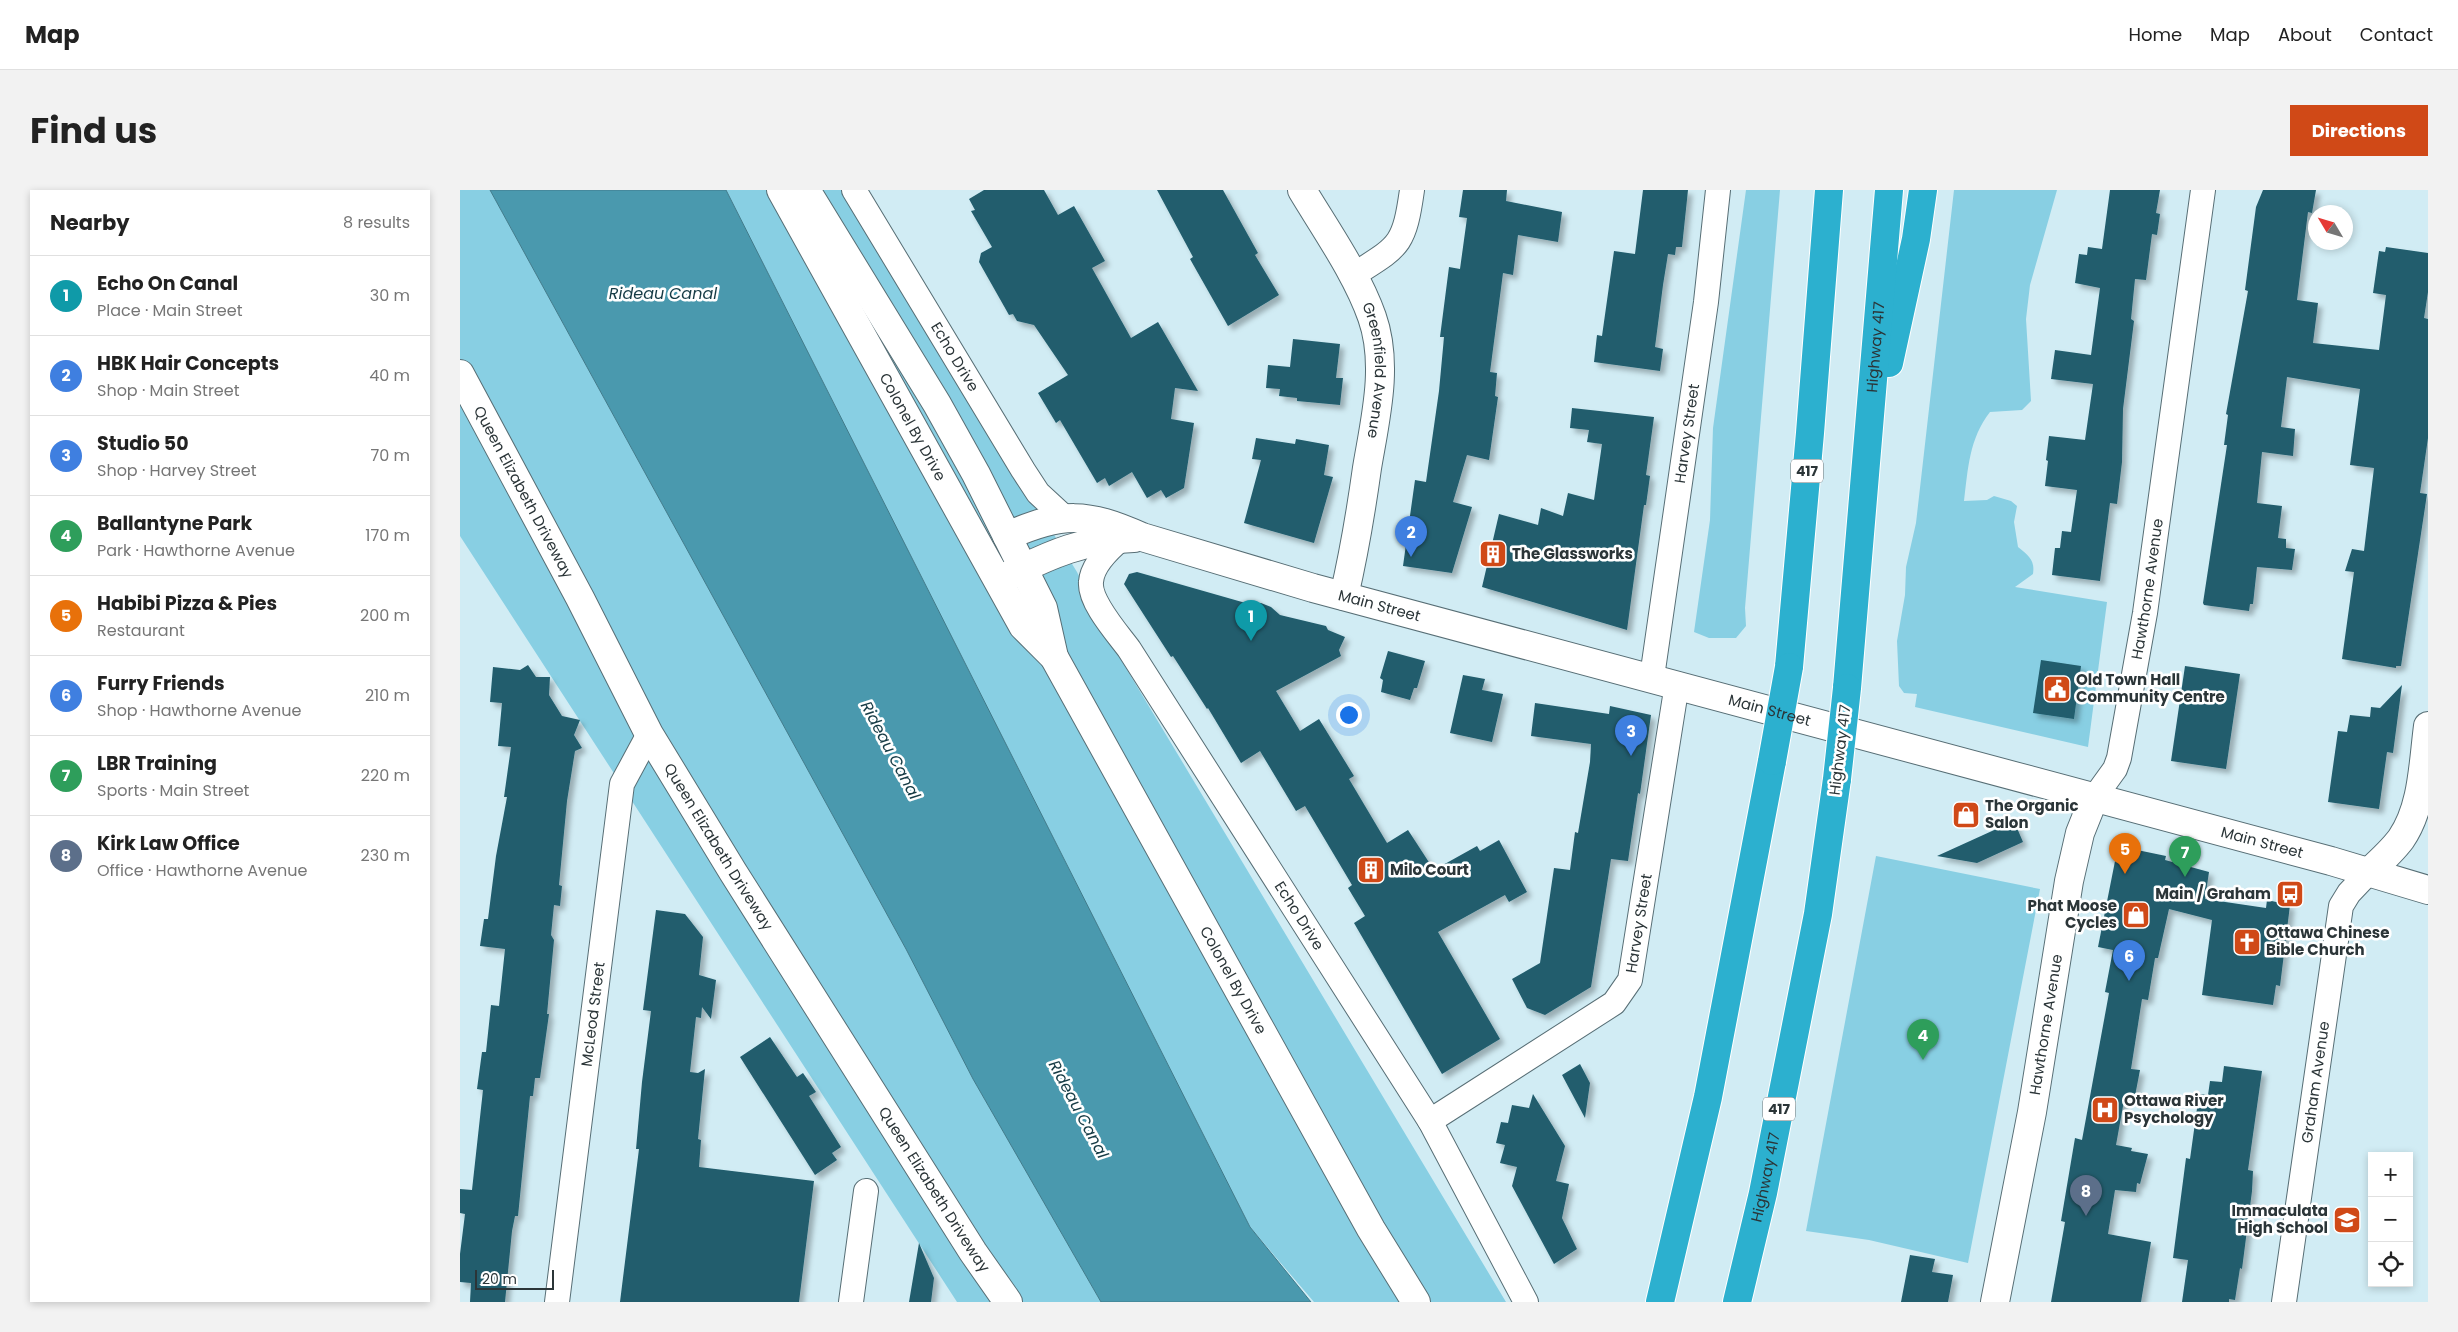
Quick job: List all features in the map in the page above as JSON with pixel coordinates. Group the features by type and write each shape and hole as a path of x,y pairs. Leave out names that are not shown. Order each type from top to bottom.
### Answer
{"highway":[{"name":"417","path":"1660,1302 1708,1097 1789,667 1829,190"},
{"name":"Highway 417","path":"1737,1302 1763,1193 1818,914 1837,779 1867,467 1889,190"},
{"path":"1867,467 1916,239 1922,190"}],"main road":[{"name":"Colonel By Drive","path":"781,190 997,581 1023,626 1054,657 1371,1229 1416,1302"},
{"name":"Colonel By Drive","path":"806,190 937,404 976,474 1043,608 1054,657"},
{"name":"Greenfield Avenue","path":"1302,190 1352,276 1372,317 1378,339 1380,360 1375,420 1353,557 1344,596"},
{"name":"Queen Elizabeth Driveway","path":"460,374 580,598 649,734 776,940 973,1252 1008,1302"},
{"name":"Main Street","path":"1007,536 1036,524 1064,517 1095,520 1116,526 1132,538"},
{"name":"Main Street","path":"997,581 1057,551 1082,543 1132,538 1664,680 2369,872 2428,890"},
{"path":"2369,872 2393,848 2410,823 2418,800 2428,726"},
{"name":"Hawthorne Avenue","path":"1995,1302 2032,1112 2069,881 2080,834 2094,798"}],"street":[{"name":"Echo Drive","path":"854,190 1023,470 1038,493 1064,517"},
{"path":"1352,276 1382,257 1401,239 1407,224 1412,190"},
{"name":"Harvey Street","path":"1430,1121 1614,1003 1630,980 1718,190"},
{"name":"Hawthorne Avenue","path":"2094,798 2115,769 2121,748 2145,613 2203,190"},
{"name":"Echo Drive","path":"1132,538 1104,555 1091,582 1093,592 1102,612 1129,649 1430,1121 1526,1302"},
{"name":"McLeod Street","path":"557,1302 622,784 649,734"},
{"name":"Graham Avenue","path":"2284,1302 2341,906 2349,893 2369,872"},
{"path":"851,1302 866,1191"}],"shaded area":[{"path":"460,190 490,190 906,949 973,1079 1101,1302 957,1302 460,536"},
{"path":"726,190 842,190 1077,572 1120,658 1506,1302 1314,1302 1250,1227"},
{"path":"1746,190 1780,190 1745,608 1746,626 1736,638 1709,638 1694,632 1710,520 1713,428"},
{"path":"1954,190 2057,190 2030,285 2026,319 2031,401 2022,410 1990,412 1983,422 1971,455 1964,501 1987,500 1994,496 2011,501 2017,506 2014,522 2018,547 2032,562 2033,574 2015,587 2107,602 2088,747 1915,707 1917,694 1904,693 1899,686 1897,641 1905,595 1906,567 1916,523"},
{"path":"1876,856 2040,889 1968,1263 1869,1240 1806,1231"}],"water":[{"name":"Rideau Canal","path":"490,190 726,190 1250,1227 1311,1302 1101,1302 973,1079 906,949"}],"building":[{"path":"984,190 1044,190 1058,215 1074,206 1105,261 1092,268 1131,338 1158,322 1198,391 1175,388 1171,419 1194,423 1184,488 1166,498 1161,490 1147,498 1132,472 1109,486 1105,478 1097,483 1060,420 1056,423 1038,393 1068,375 1034,325 1017,321 1013,314 1009,315 979,262 981,253 992,247 971,211 975,210 969,199"},
{"path":"1157,190 1223,190 1258,253 1255,255 1279,295 1228,326 1190,259 1193,257"},
{"path":"1463,190 1507,190 1506,201 1562,212 1558,242 1518,235 1513,275 1503,273 1490,372 1497,373 1495,396 1498,397 1489,460 1467,455 1453,502 1472,507 1452,573 1403,566 1415,480 1426,482 1439,391 1444,337 1440,337 1449,267 1460,269 1467,218 1459,217"},
{"path":"1643,190 1688,190 1682,247 1676,247 1675,255 1668,254 1663,285 1655,347 1663,349 1660,371 1594,362 1597,335 1602,336 1614,251 1635,254"},
{"path":"2110,190 2160,190 2156,213 2160,214 2157,235 2152,234 2146,280 2135,279 2131,319 2134,321 2123,409 2122,462 2117,504 2110,503 2100,581 2052,575 2055,548 2060,548 2062,531 2071,532 2077,490 2045,486 2049,436 2085,440 2093,384 2051,379 2055,350 2091,355 2100,288 2075,283 2079,254 2087,255 2088,247 2102,249"},
{"path":"2263,190 2316,190 2313,205 2308,205 2297,300 2318,303 2313,343 2379,350 2386,295 2373,293 2379,251 2385,252 2386,247 2428,253 2428,292 2424,318 2428,319 2428,438 2420,493 2427,494 2401,666 2396,666 2396,668 2342,659 2354,572 2345,571 2352,549 2364,551 2374,468 2350,465 2360,389 2287,377 2281,427 2295,429 2293,456 2262,452 2257,503 2282,506 2278,538 2286,539 2286,548 2295,549 2292,570 2257,567 2253,604 2250,604 2249,611 2204,605 2203,603 2227,445 2224,445 2228,415 2226,414 2248,291 2245,290 2256,207"},
{"path":"1293,339 1340,344 1336,378 1343,378 1340,405 1297,401 1297,398 1279,396 1280,389 1266,388 1268,365 1290,367"},
{"path":"1572,408 1654,417 1646,475 1650,476 1646,505 1644,505 1627,630 1482,587 1499,514 1538,525 1541,508 1563,516 1568,493 1594,500 1602,444 1587,442 1589,430 1570,428"},
{"path":"1256,438 1295,444 1296,439 1329,445 1324,475 1333,477 1314,543 1244,523 1261,460 1252,459"},
{"path":"1137,572 1249,604 1261,603 1271,607 1280,615 1326,626 1328,630 1345,637 1339,650 1341,656 1276,691 1300,731 1319,719 1354,776 1349,779 1387,843 1408,830 1434,870 1477,846 1480,851 1499,840 1527,892 1509,902 1505,895 1438,932 1500,1039 1442,1074 1354,923 1365,916 1348,888 1352,885 1305,806 1296,811 1260,751 1241,763 1208,708 1173,656 1171,657 1124,584 1129,574"},
{"path":"1388,651 1425,661 1417,688 1414,688 1410,700 1381,692 1383,680 1380,678"},
{"name":"Old Town Hall Community Centre","path":"2041,660 2081,666 2074,719 2033,713"},
{"path":"528,665 536,677 550,677 549,695 562,716 580,720 574,735 582,748 575,751 567,801 559,885 562,886 560,906 554,905 551,935 554,940 547,1014 549,1014 540,1078 535,1078 533,1096 530,1096 518,1216 515,1216 512,1231 505,1302 470,1302 471,1283 460,1282 460,1254 465,1214 460,1213 460,1189 472,1190 483,1090 477,1089 482,1052 486,1052 491,1005 499,1006 505,949 480,946 484,919 488,919 496,856 507,797 504,797 511,747 498,746 502,703 490,702 493,667 520,670"},
{"path":"2185,666 2240,674 2226,769 2171,761"},
{"path":"1463,675 1485,679 1482,690 1503,694 1492,742 1450,733"},
{"path":"2402,685 2393,753 2387,752 2379,809 2328,802 2338,731 2347,732 2350,715 2370,717 2371,707 2380,708"},
{"path":"1535,703 1609,714 1610,706 1651,715 1628,861 1611,859 1591,987 1545,1015 1527,1008 1512,979 1540,963 1554,868 1570,870 1575,832 1578,833 1590,762 1591,744 1531,736"},
{"path":"2014,821 2023,842 1977,863 1937,856"},
{"path":"2118,846 2166,856 2165,860 2209,872 2205,899 2266,908 2267,900 2290,905 2280,986 2276,985 2273,1005 2202,995 2212,920 2169,909 2158,958 2155,958 2148,1000 2142,999 2131,1069 2140,1070 2135,1096 2125,1095 2116,1145 2132,1148 2131,1151 2148,1154 2140,1184 2137,1183 2136,1192 2115,1190 2108,1234 2151,1242 2141,1302 2051,1302 2065,1222 2061,1221 2075,1138 2082,1140 2109,993 2105,992 2113,950 2098,947"},
{"path":"656,910 685,914 703,937 699,975 716,980 711,1019 702,1007 701,1018 696,1017 690,1072 698,1073 705,1069 698,1139 701,1140 699,1167 814,1181 799,1302 620,1302 639,1149 636,1149 651,1011 643,1010"},
{"path":"770,1037 797,1077 803,1073 816,1092 809,1096 841,1147 832,1153 837,1160 815,1175 740,1057"},
{"path":"1580,1064 1590,1083 1585,1118 1562,1075"},
{"path":"2224,1066 2262,1071 2248,1170 2253,1171 2252,1191 2242,1269 2240,1268 2235,1300 2229,1299 2229,1302 2182,1302 2188,1260 2173,1258 2186,1158 2190,1159 2199,1094 2208,1095 2210,1081 2222,1082"},
{"path":"1533,1094 1565,1146 1556,1181 1569,1184 1562,1218 1577,1249 1554,1264 1512,1186 1517,1167 1500,1163 1505,1145 1496,1143 1501,1122 1508,1123 1512,1105 1529,1108"},
{"path":"919,1243 934,1278 931,1302 909,1302"},
{"path":"1910,1255 1935,1259 1932,1272 1953,1275 1948,1302 1901,1302"}],"place":[{"name":"The Glassworks","path":"1493,554"},
{"name":"HBK Hair Concepts","path":"1411,557"},
{"name":"Echo On Canal","path":"1251,641"},
{"name":"Old Town Hall Community Centre","path":"2057,689"},
{"name":"Studio 50","path":"1631,756"},
{"name":"The Organic Salon","path":"1966,815"},
{"name":"Milo Court","path":"1371,870"},
{"name":"Habibi Pizza & Pies","path":"2125,874"},
{"name":"LBR Training","path":"2185,877"},
{"name":"Main / Graham","path":"2290,894"},
{"name":"Phat Moose Cycles","path":"2136,915"},
{"name":"Ottawa Chinese Bible Church","path":"2247,942"},
{"name":"Furry Friends","path":"2129,981"},
{"name":"Ballantyne Park","path":"1923,1060"},
{"name":"Ottawa River Psychology","path":"2105,1110"},
{"name":"Kirk Law Office","path":"2086,1216"},
{"name":"Immaculata High School","path":"2347,1220"}]}
